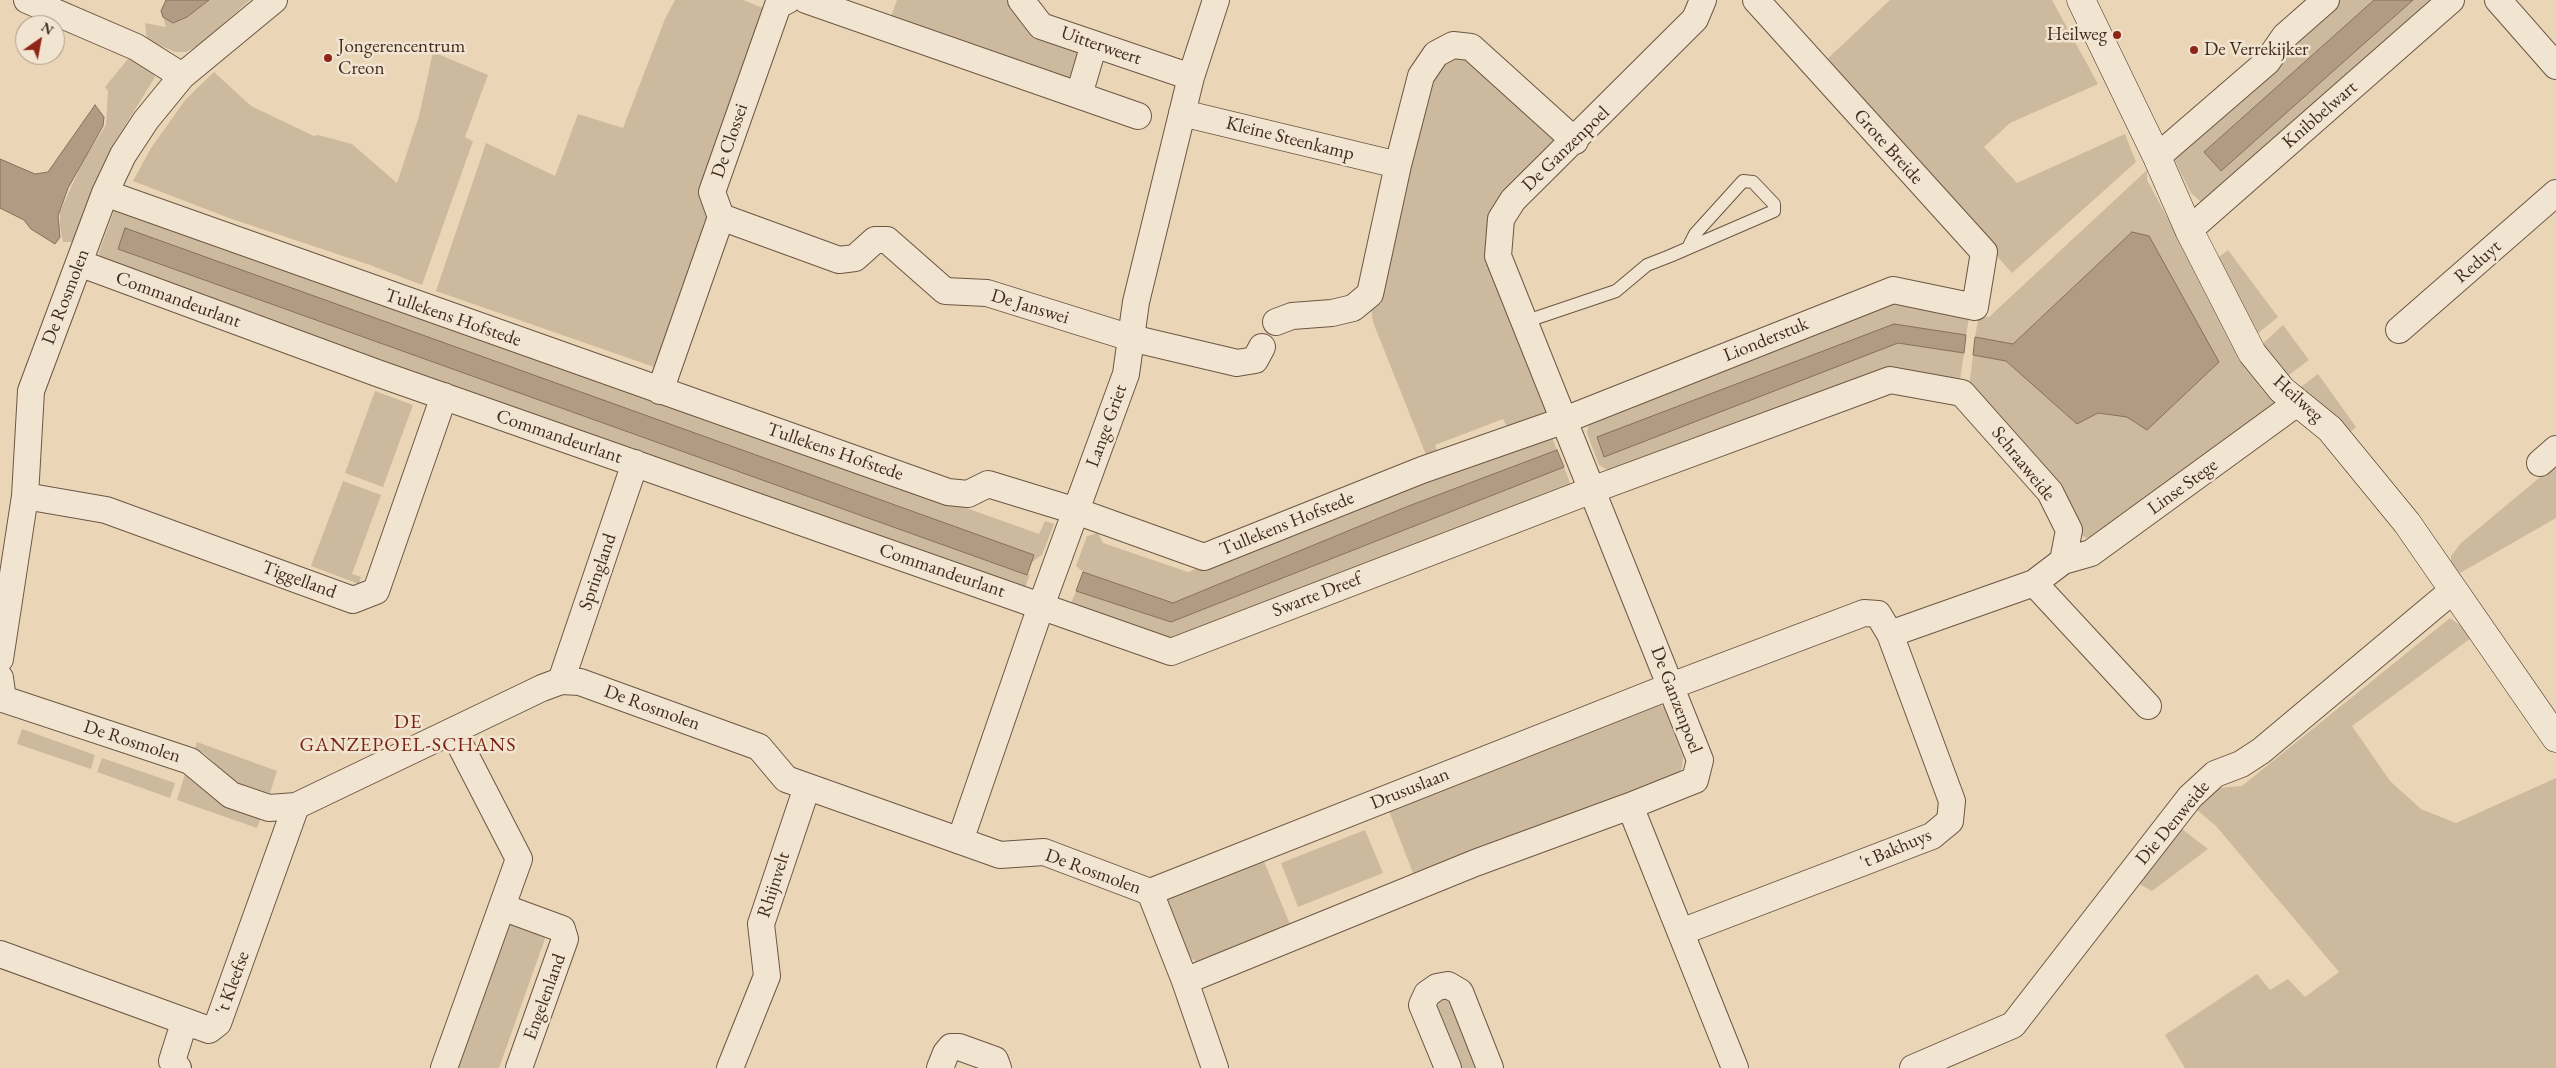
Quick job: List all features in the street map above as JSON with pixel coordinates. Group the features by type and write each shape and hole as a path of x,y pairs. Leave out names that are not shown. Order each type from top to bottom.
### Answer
{"street":[{"path":"28,0 136,47 182,76"},
{"name":"De Rosmolen","path":"0,659 25,496 31,390 105,193 123,156 146,120 182,76 274,0"},
{"path":"806,0 1138,116"},
{"name":"Uitterweert","path":"1021,0 1041,26 1191,77"},
{"name":"Lange Griet","path":"960,842 1041,606 1126,374 1136,302 1191,77 1216,0"},
{"name":"De Ganzenpoel","path":"1630,806 1695,780 1700,760 1592,490 1562,421 1498,256 1501,219 1513,200 1575,141 1695,19 1703,0"},
{"name":"Grote Breide","path":"1756,0 1984,252 1975,307"},
{"name":"Heilweg","path":"2081,0 2157,157 2189,230 2252,353 2282,390 2296,403 2320,418 2330,428 2407,523 2452,591 2556,738"},
{"path":"2157,157 2267,62 2285,36 2326,0"},
{"name":"Knibbelwart","path":"2189,230 2451,0"},
{"path":"2498,0 2556,66"},
{"name":"De Clossei","path":"720,217 712,192 777,2"},
{"path":"1079,95 1094,44"},
{"path":"1276,322 1292,316 1332,314 1354,308 1380,282 1398,165 1421,76 1436,54 1453,45 1471,47 1575,141"},
{"name":"Kleine Steenkamp","path":"1182,113 1398,165"},
{"name":"Reduyt","path":"2400,330 2556,192"},
{"name":"Tullekens Hofstede","path":"105,193 948,492 968,494 988,484 1076,511 1204,557 1422,470 1562,421"},
{"path":"660,391 720,217"},
{"name":"De Janswei","path":"720,217 839,260 855,258 874,240 887,240 944,292 987,293 1131,338"},
{"name":"Commandeurlant","path":"79,264 444,396 1041,606"},
{"name":"Lionderstuk","path":"1562,421 1893,290 1975,307"},
{"path":"1131,338 1237,363 1256,360 1262,347"},
{"name":"Schraaweide","path":"1592,490 1890,380 1962,393 2050,492 2069,530 2063,561"},
{"name":"Tiggelland","path":"25,496 106,510 353,600 376,591 444,396"},
{"name":"Linse Stege","path":"2063,561 2091,553 2296,403"},
{"name":"Springland","path":"561,682 635,463"},
{"name":"Swarte Dreef","path":"1041,606 1171,652 1592,490"},
{"path":"1671,686 1864,613 1878,614 1890,634 2034,583 2063,561"},
{"path":"2034,583 2148,706"},
{"name":"Die Denweide","path":"1913,1068 2013,1025 2190,797 2215,774 2241,764 2261,751 2452,591"},
{"name":"'t Bakhuys","path":"1681,932 1932,836 1950,822 1952,801 1890,634"},
{"name":"De Rosmolen","path":"1,692 190,761 231,795 270,808 296,806 561,682 580,682 759,748 786,780 1000,856 1044,852 1150,892 1185,981 1215,1068"},
{"name":"Drususlaan","path":"1150,892 1671,686"},
{"path":"444,1068 519,859 453,731"},
{"name":"Rhijnvelt","path":"730,1068 767,976 760,924 807,787"},
{"name":"'t Kleefse","path":"0,954 184,1023 209,1030 218,1023 296,806"},
{"path":"1185,981 1475,863 1630,806 1735,1068"},
{"name":"Engelenland","path":"502,907 562,929 565,939 519,1068"},
{"path":"1448,1068 1422,1005 1427,994 1437,987 1448,984 1460,992 1490,1068"},
{"path":"178,1068 172,1061 184,1023"},
{"path":"940,1068 946,1053 951,1047 959,1047 995,1060 998,1068"}],"lane":[{"path":"1524,322 1616,291 1647,265 1688,248 1774,211 1774,204 1752,182 1743,181 1695,234 1688,248"}],"shaded area":[{"path":"166,0 209,0 187,17 173,23 163,17 161,11"},
{"path":"209,0 250,0 199,45 186,52 175,52 147,40 145,23 166,27 163,17 173,23 187,17"},
{"path":"675,0 743,0 763,8 709,218 657,368 436,291 486,143 555,176 578,114 623,128 665,19"},
{"path":"897,0 1012,0 1080,50 1072,84 890,19"},
{"path":"1890,0 2052,0 2098,84 2010,123 1984,147 2017,183 2125,134 2136,162 2012,273 1824,62"},
{"path":"2339,0 2374,0 2204,152 2220,171 2413,0 2438,0 2210,199 2201,202 2191,193 2175,161 2179,151 2305,29"},
{"path":"2374,0 2413,0 2221,171 2204,152"},
{"path":"433,52 488,75 465,137 473,141 422,285 370,265 229,218 133,181 151,148 186,99 214,72 251,106 314,136 318,135 352,144 397,183 419,116"},
{"path":"132,54 150,66 155,77 113,145 72,242 63,242 60,212 83,161 106,125 108,91 105,87"},
{"path":"1460,55 1562,145 1490,228 1486,246 1488,260 1550,417 1510,434 1503,419 1435,445 1439,455 1428,460 1373,322 1371,309 1432,76 1452,57"},
{"path":"95,105 104,117 103,126 68,188 58,216 60,237 55,244 31,229 24,220 0,208 0,159 35,174 48,172"},
{"path":"2147,170 2147,180 2175,232 2277,404 2095,537 2086,538 2080,534 1969,387 1973,355 2006,361 2077,424 2098,413 2127,417 2147,430 2132,232 2013,344 1975,337 1979,316 1989,317"},
{"path":"115,208 647,394 1039,534 1045,521 1054,524 1042,555 1031,563 1034,555 125,229 118,249 1027,575 1030,574 1023,593 101,262 98,255"},
{"path":"125,228 1034,555 1027,575 118,249"},
{"path":"2132,232 2149,236 2219,362 2147,430 2127,417 2098,413 2077,424 2006,361 1973,355 1975,337 2013,344"},
{"path":"2228,250 2278,317 2251,339 2210,264"},
{"path":"1893,299 1970,313 1966,335 1894,324 1875,351 1898,343 1964,353 1960,380 1887,367 1612,473 1599,465 1587,433 1590,416"},
{"path":"1894,324 1966,335 1964,353 1898,343 1604,457 1597,437"},
{"path":"2283,325 2309,360 2281,381 2259,347"},
{"path":"2318,374 2356,427 2344,437 2294,392"},
{"path":"375,391 413,405 383,487 345,473"},
{"path":"1550,432 1557,450 1406,507 1173,603 1083,572 1076,566 1087,536 1098,533 1103,543 1188,572"},
{"path":"1557,450 1564,467 1171,622 1076,591 1083,572 1173,603 1406,507"},
{"path":"1564,467 1572,488 1176,643 1069,608 1076,591 1171,622"},
{"path":"2556,467 2556,518 2460,573 2451,562 2451,556 2461,543 2545,473"},
{"path":"343,481 381,495 352,574 361,577 359,584 311,566"},
{"path":"2450,618 2464,628 2471,638 2352,726 2390,781 2421,809 2456,823 2556,778 2556,1068 2185,1068 2165,1035 2257,974 2270,990 2288,979 2305,997 2339,972 2216,826 2197,810 2218,788 2242,786"},
{"path":"1655,702 1664,707 1683,757 1682,768 1677,776 1413,873 1389,811"},
{"path":"22,729 95,755 91,769 17,744"},
{"path":"197,742 277,771 270,793 235,782 205,754 195,749"},
{"path":"102,758 175,783 170,798 97,772"},
{"path":"187,768 263,812 257,828 177,800"},
{"path":"2182,829 2208,849 2152,891 2139,884"},
{"path":"1365,830 1383,873 1298,907 1281,863"},
{"path":"1263,859 1292,929 1208,963 1196,962 1186,954 1164,900"},
{"path":"510,920 547,933 499,1068 457,1068"},
{"path":"1446,994 1454,999 1483,1068 1455,1068 1430,1008"}],"place":[{"name":"Heilweg","path":"2117,35"},
{"name":"De Verrekijker","path":"2194,50"},
{"name":"Jongerencentrum Creon","path":"328,58"}],"district":[{"name":"DE GANZEPOEL-SCHANS","path":"408,734"}]}
